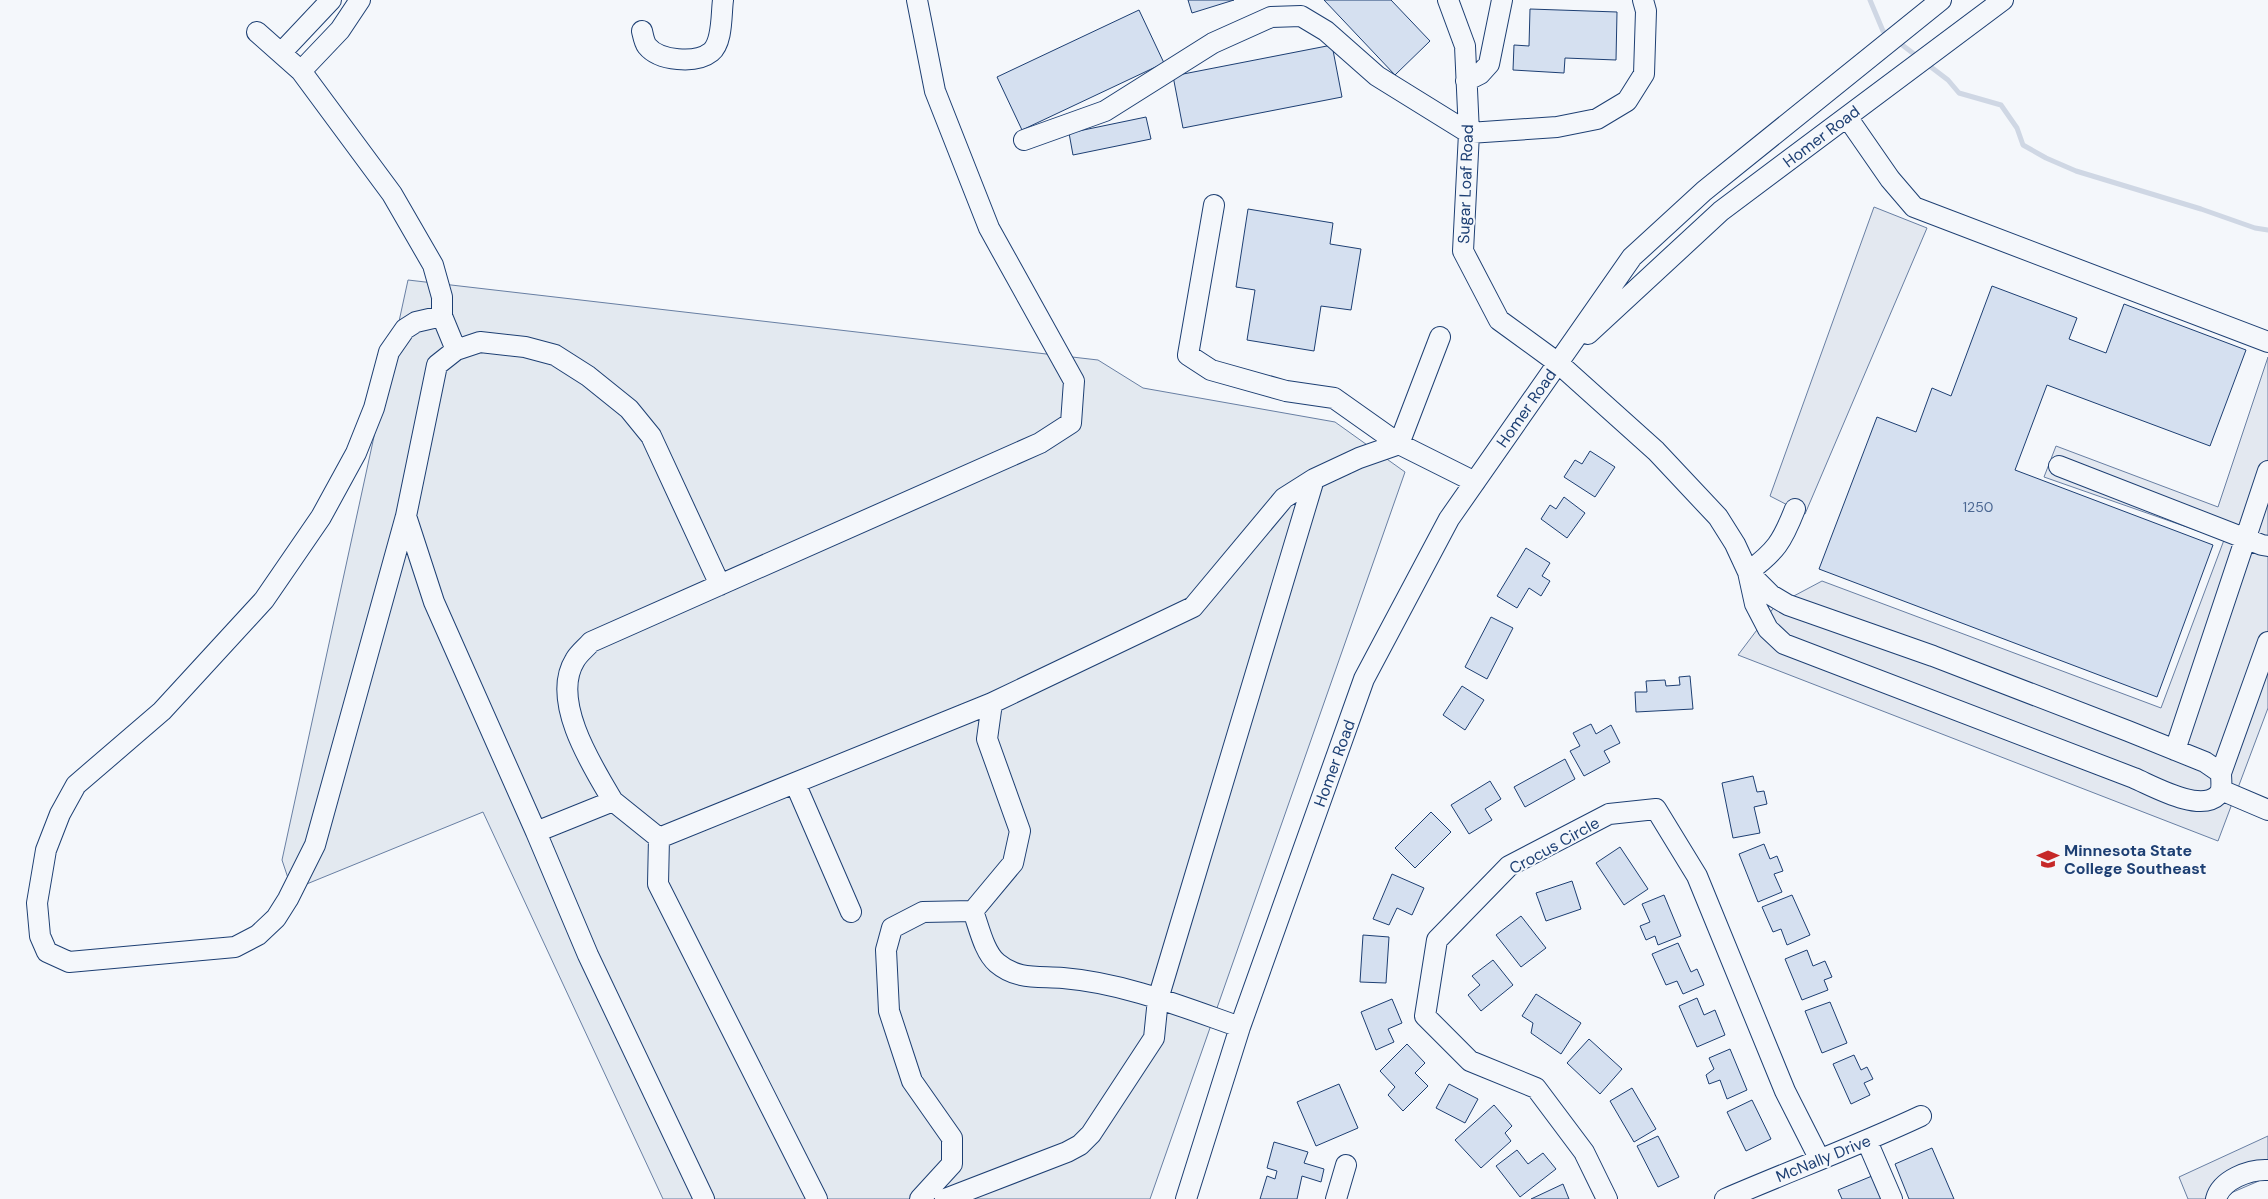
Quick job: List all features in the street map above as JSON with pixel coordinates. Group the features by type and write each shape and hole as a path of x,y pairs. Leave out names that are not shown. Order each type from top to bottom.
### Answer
{"street":[{"path":"281,53 331,0"},
{"path":"301,71 340,30 360,0"},
{"path":"642,31 646,45 661,56 695,60 712,51 716,44 719,36 723,0"},
{"path":"659,838 613,800 600,779 570,717 566,689 574,661 591,642 1040,443 1071,423 1074,381 989,228 935,91 918,0"},
{"name":"Sugar Loaf Road","path":"1448,0 1465,46 1469,133 1463,251 1499,320 1558,362 1656,452 1718,517 1736,544 1748,572"},
{"path":"1466,80 1480,74 1489,64 1502,0"},
{"path":"1024,140 1105,111 1214,43 1271,17 1301,16 1326,31 1377,76 1469,133 1557,128 1597,119 1628,101 1644,74 1646,11 1643,0"},
{"name":"Homer Road","path":"1186,1199 1240,1027 1364,679 1449,519 1632,257 1704,191 1941,0"},
{"name":"Homer Road","path":"1558,362 1721,211 1971,22 2003,0"},
{"path":"257,32 301,71 392,194 433,266 440,289 442,316 456,350"},
{"path":"1847,117 1890,179 1911,214 2268,342"},
{"path":"1214,205 1188,356 1211,370 1286,391 1334,398 1399,444 1475,482"},
{"path":"442,316 416,322 405,329 389,352 374,408 356,454 321,518 264,600 162,711 76,785 60,814 46,850 37,903 40,936 47,952 69,962 236,947 258,935 276,918 288,899 315,845 406,516 437,365 456,350 480,342 525,347 555,355 588,376 629,409 651,436 720,585"},
{"path":"659,838 992,704 1193,607 1284,498 1314,479 1399,444 1440,338"},
{"path":"2059,466 2268,546"},
{"path":"2175,750 2268,471"},
{"path":"945,1199 1080,1145 1091,1134 1154,1038 1158,999 1314,479"},
{"path":"1748,572 1773,553 1786,534 1795,509"},
{"path":"406,516 434,602 536,832 588,955 704,1199"},
{"path":"1748,572 1771,596 1788,605 1933,656 2205,762 2221,781 2268,810"},
{"path":"1748,572 1755,604 1768,629 1784,644 2134,778 2182,799 2208,801 2218,795 2268,642"},
{"path":"920,1199 952,1164 952,1138 912,1081 889,1011 886,950 892,928 924,912 973,911 1013,863 1020,831 987,739 992,704"},
{"path":"795,783 851,912"},
{"path":"536,832 613,800"},
{"name":"Crocus Circle","path":"1607,1199 1584,1152 1536,1088 1470,1061 1425,1016 1437,940 1509,866 1609,814 1656,809 1682,851 1697,876 1785,1091 1819,1158"},
{"path":"659,838 658,884 816,1199"},
{"path":"973,911 987,947 996,962 1017,976 1064,978 1111,986 1158,999 1240,1027"},
{"name":"McNally Drive","path":"1725,1199 1819,1158 1867,1141 1921,1116"},
{"path":"1867,1141 1892,1199"},
{"path":"1336,1199 1346,1165"},
{"path":"2216,1199 2224,1184 2248,1172 2268,1170"}],"shaded area":[{"path":"1874,207 1927,228 1805,514 1770,496"},
{"path":"408,280 1098,360 1143,388 1335,422 1405,472 1150,1199 663,1199 483,812 292,890 282,860"},
{"path":"2268,357 2268,708 2218,841 1738,655 1775,606 1822,581 2161,708 2224,540 2044,477 2056,446 2218,507"},
{"path":"2268,1136 2268,1177 2217,1199 2188,1199 2179,1177"}],"building":[{"path":"1188,0 1234,0 1192,13"},
{"path":"1324,0 1391,0 1430,41 1395,75"},
{"path":"1530,9 1617,12 1616,60 1565,58 1564,73 1513,70 1514,45 1529,46"},
{"path":"1139,10 1164,63 1022,130 997,77"},
{"path":"1332,45 1342,97 1183,128 1173,76"},
{"path":"1146,117 1151,139 1073,155 1069,133"},
{"path":"1248,209 1333,223 1330,244 1361,249 1351,310 1321,306 1314,351 1247,340 1255,290 1236,287"},
{"path":"1992,286 2077,318 2069,339 2106,353 2124,304 2246,350 2210,446 2047,385 2015,470 2213,545 2157,697 1819,569 1877,417 1916,432 1932,388 1951,396"},
{"path":"1590,451 1615,467 1595,497 1564,477 1575,460 1582,464"},
{"path":"1564,497 1585,513 1567,538 1541,519 1550,505 1556,509"},
{"path":"1526,548 1550,563 1542,576 1550,581 1541,596 1529,588 1517,608 1497,596"},
{"path":"1491,617 1513,628 1487,679 1465,667"},
{"path":"1690,676 1693,709 1636,712 1635,692 1647,692 1646,681 1665,680 1666,686 1680,685 1679,677"},
{"path":"1462,686 1484,700 1465,730 1443,715"},
{"path":"1591,724 1596,734 1611,725 1620,743 1604,751 1610,762 1584,776 1570,751 1580,746 1573,733"},
{"path":"1565,759 1575,779 1525,807 1514,787"},
{"path":"1753,776 1757,792 1764,791 1767,804 1754,807 1760,833 1733,838 1722,783"},
{"path":"1490,781 1501,799 1485,809 1492,820 1469,834 1451,805"},
{"path":"1431,812 1451,832 1415,868 1395,848"},
{"path":"1764,844 1770,859 1777,856 1783,871 1774,874 1782,892 1758,902 1739,854"},
{"path":"1620,847 1648,889 1624,905 1596,863"},
{"path":"1392,874 1424,888 1412,915 1397,908 1389,925 1373,919"},
{"path":"1572,881 1581,909 1546,921 1536,893"},
{"path":"1664,895 1681,936 1658,945 1655,936 1646,940 1640,926 1650,922 1642,904"},
{"path":"1792,895 1810,935 1787,945 1781,929 1773,932 1762,907"},
{"path":"1521,916 1546,948 1521,967 1496,935"},
{"path":"1363,935 1389,937 1386,983 1360,982"},
{"path":"1678,943 1691,972 1697,969 1704,985 1683,994 1677,981 1666,985 1652,954"},
{"path":"1807,950 1813,966 1825,961 1832,977 1824,980 1828,990 1802,1000 1785,959"},
{"path":"1493,960 1513,985 1481,1011 1468,995 1480,985 1472,976"},
{"path":"1536,994 1581,1023 1561,1054 1531,1033 1533,1023 1522,1016"},
{"path":"1697,998 1704,1015 1715,1010 1725,1035 1697,1047 1679,1006"},
{"path":"1392,999 1402,1023 1388,1029 1394,1042 1376,1050 1361,1012"},
{"path":"1830,1002 1847,1043 1822,1053 1805,1011"},
{"path":"1589,1039 1622,1069 1600,1094 1567,1063"},
{"path":"1407,1044 1425,1063 1415,1073 1428,1086 1403,1111 1388,1095 1395,1087 1380,1071"},
{"path":"1730,1049 1747,1090 1727,1099 1720,1080 1709,1084 1706,1075 1714,1069 1709,1058"},
{"path":"1854,1055 1861,1070 1867,1067 1873,1079 1864,1083 1870,1095 1851,1104 1833,1064"},
{"path":"1339,1084 1358,1128 1316,1146 1297,1102"},
{"path":"1449,1084 1478,1099 1465,1123 1436,1108"},
{"path":"1632,1088 1656,1129 1634,1142 1610,1101"},
{"path":"1752,1100 1771,1139 1746,1151 1727,1112"},
{"path":"1494,1105 1512,1126 1505,1133 1511,1141 1481,1168 1455,1140"},
{"path":"1658,1136 1679,1177 1658,1187 1637,1146"},
{"path":"1274,1142 1308,1152 1304,1163 1324,1169 1321,1182 1302,1176 1297,1199 1260,1199 1267,1176 1275,1179 1277,1171 1267,1168"},
{"path":"1932,1148 1954,1199 1909,1199 1895,1164"},
{"path":"1517,1150 1528,1164 1543,1153 1556,1169 1520,1197 1496,1166"},
{"path":"1872,1176 1882,1199 1842,1199 1838,1190"},
{"path":"1563,1184 1569,1199 1531,1199"}],"waterway":[{"path":"1870,0 1883,31 1890,36"},
{"path":"1897,41 1918,57"},
{"path":"1927,64 1948,80 1959,93 2001,105 2017,128 2023,145 2046,158 2076,171 2201,209 2255,228 2268,230"}],"place":[{"name":"Minnesota State College Southeast","path":"2048,859"}]}
